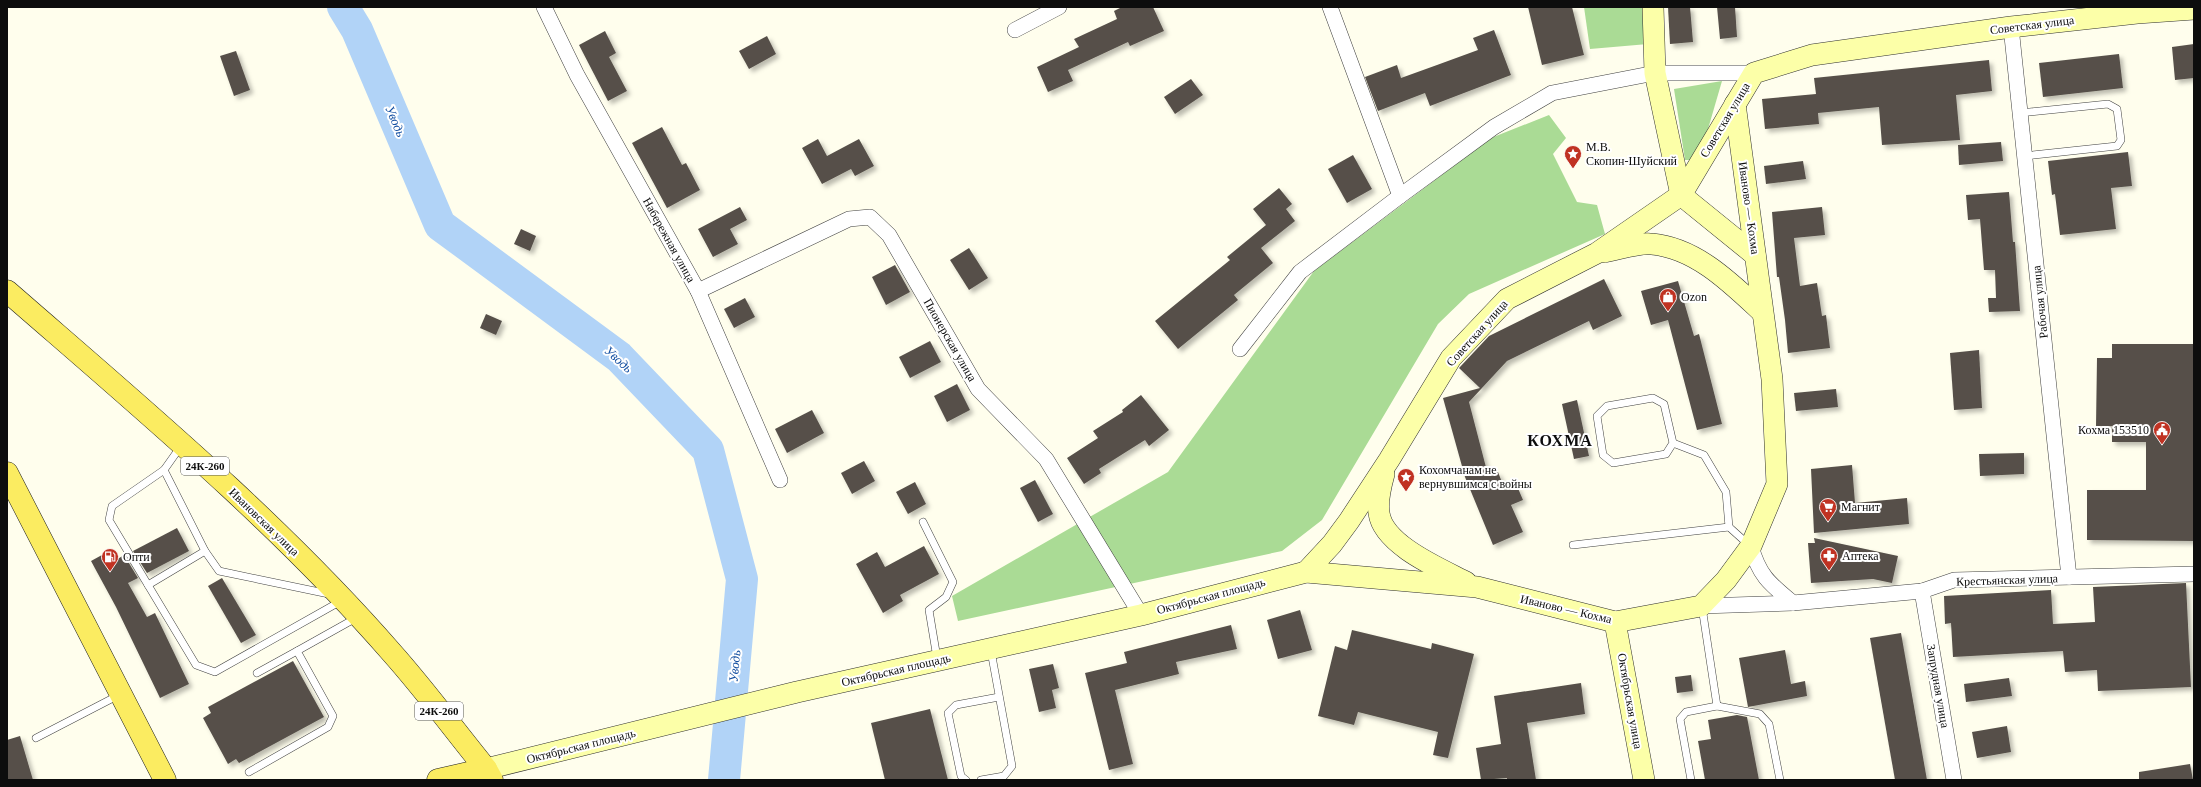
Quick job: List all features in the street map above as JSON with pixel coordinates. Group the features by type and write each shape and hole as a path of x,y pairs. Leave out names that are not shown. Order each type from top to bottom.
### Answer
{"main road":[{"path":"1652,7 1655,73 1681,195 1755,255"},
{"name":"Советская улица","path":"1306,572 1332,544 1389,460 1451,358 1507,299 1597,253 1681,195 1754,73 1812,55 2011,27 2137,13 2194,9"},
{"name":"Иваново — Кохма","path":"1306,572 1477,587 1615,622 1702,606 1726,580 1751,546 1777,484 1772,379 1735,104"},
{"path":"1597,253 1652,244 1688,254 1725,278 1762,312"},
{"name":"Ивановская улица","path":"7,291 183,445 263,520 358,616 392,653 489,775"},
{"path":"1389,460 1380,486 1379,514 1388,532 1404,549 1477,587"},
{"path":"7,473 165,780"},
{"name":"Октябрьская площадь","path":"489,775 679,722 797,692 1141,615 1306,572"},
{"name":"Октябрьская улица","path":"1615,622 1644,780"},
{"path":"438,780 489,775"}],"street":[{"name":"Набережная улица","path":"544,7 577,75 698,291 780,480"},
{"path":"1015,30 1059,7"},
{"path":"1330,7 1400,196"},
{"name":"Рабочая улица","path":"2011,27 2070,577"},
{"name":"Советская улица","path":"1240,349 1300,272 1494,127 1552,93 1655,73 1754,73"},
{"name":"Пионерская улица","path":"698,291 849,219 870,217 889,235 978,389 1046,459 1141,615"},
{"path":"1751,546 1756,566 1768,583 1793,603"},
{"name":"Крестьянская улица","path":"1702,606 1793,603 1922,591 1954,580 2194,574"},
{"name":"Запрудная улица","path":"1922,591 1954,780"}],"lane":[{"path":"2020,113 2108,104 2117,109 2121,140 2117,146 2024,156"},
{"path":"1653,398 1664,404 1673,443 1666,454 1613,463 1603,455 1598,416 1607,406 1653,398"},
{"path":"1673,443 1704,455 1726,492 1729,527 1751,546"},
{"path":"183,445 164,470 112,506 109,520 196,665 215,672 340,598"},
{"path":"164,470 205,551 219,571 340,598"},
{"path":"923,522 953,582 946,597 929,610 938,661"},
{"path":"1573,545 1729,527"},
{"path":"148,585 205,551"},
{"path":"1702,606 1717,706"},
{"path":"257,673 358,616"},
{"path":"981,780 1004,776 1012,766 991,648"},
{"path":"249,772 328,727 333,716 297,651"},
{"path":"36,738 121,694"},
{"path":"966,780 961,776 948,714 956,705 999,697"},
{"path":"1691,780 1680,719 1686,712 1717,706 1760,714 1769,724 1780,780"}],"green space":[{"path":"1584,7 1645,7 1648,44 1590,49"},
{"path":"1722,81 1708,129 1693,160 1685,160 1674,89"},
{"path":"1549,115 1566,138 1553,154 1577,202 1597,205 1605,234 1469,294 1438,324 1322,520 1282,551 958,621 952,596 1168,472 1314,271 1491,138"}],"building":[{"path":"1122,7 1153,7 1164,31 1130,46 1128,42 1068,70 1073,81 1048,92 1037,67 1079,47 1074,39 1117,19 1114,11"},
{"path":"1528,7 1572,7 1584,55 1542,65"},
{"path":"1668,7 1690,7 1693,42 1670,44"},
{"path":"1717,7 1735,7 1737,37 1720,39"},
{"path":"1494,30 1511,75 1430,106 1425,93 1378,111 1365,77 1397,65 1401,78 1437,65 1478,50 1473,38"},
{"path":"605,31 616,53 609,57 627,91 608,101 579,45"},
{"path":"767,36 776,54 749,69 739,51"},
{"path":"2194,44 2194,78 2175,80 2172,47"},
{"path":"236,51 250,90 234,96 220,56"},
{"path":"2119,54 2123,88 2043,97 2039,63"},
{"path":"1989,60 1992,91 1956,95 1960,140 1882,145 1879,107 1818,113 1819,124 1765,129 1762,99 1816,94 1814,78"},
{"path":"1191,79 1203,95 1175,114 1164,97"},
{"path":"662,127 682,165 686,163 700,190 667,208 632,143"},
{"path":"818,139 827,156 859,139 874,166 855,176 851,169 822,184 802,148"},
{"path":"2001,142 2003,161 1959,165 1958,145"},
{"path":"2128,152 2132,186 2111,188 2116,229 2060,235 2055,194 2052,195 2048,161"},
{"path":"1353,155 1372,189 1347,203 1328,169"},
{"path":"1803,161 1806,179 1766,184 1764,166"},
{"path":"1279,188 1292,204 1286,209 1295,221 1261,248 1273,263 1234,295 1238,300 1178,349 1155,321 1230,260 1227,257 1266,225 1253,209"},
{"path":"2009,192 2013,242 2015,242 2020,311 1989,312 1988,298 1996,298 1995,270 1984,270 1980,219 1968,220 1966,195"},
{"path":"740,207 747,220 730,229 738,244 713,257 698,229"},
{"path":"1822,207 1825,235 1794,238 1800,286 1817,283 1822,316 1826,315 1830,348 1788,353 1779,277 1777,277 1772,212"},
{"path":"521,229 536,236 530,251 514,244"},
{"path":"969,248 988,278 969,290 950,260"},
{"path":"895,265 910,292 886,305 872,277"},
{"path":"1604,279 1622,316 1593,330 1589,321 1507,361 1469,402 1488,475 1498,472 1505,490 1517,486 1523,500 1511,505 1523,532 1493,545 1465,477 1443,398 1480,388 1459,368 1489,336"},
{"path":"1678,281 1694,336 1699,334 1722,424 1697,430 1668,320 1651,325 1641,291"},
{"path":"745,298 755,317 734,328 724,309"},
{"path":"486,314 502,321 496,335 480,328"},
{"path":"930,341 941,362 910,378 899,357"},
{"path":"2112,344 2194,344 2194,541 2087,540 2087,490 2146,490 2146,442 2112,442 2112,426 2096,426 2097,358 2112,358"},
{"path":"1979,350 1982,408 1954,410 1950,353"},
{"path":"957,384 970,410 947,422 934,396"},
{"path":"1836,389 1838,407 1796,411 1794,393"},
{"path":"1141,395 1169,430 1149,446 1145,440 1099,469 1101,473 1084,484 1067,458 1098,438 1093,431 1123,412 1122,410"},
{"path":"1577,400 1589,456 1574,459 1562,404"},
{"path":"812,410 824,433 787,453 775,429"},
{"path":"2024,453 2024,474 1980,476 1979,454"},
{"path":"864,461 875,481 852,494 841,473"},
{"path":"1852,465 1855,503 1907,498 1909,524 1814,533 1811,469"},
{"path":"1035,480 1053,514 1038,522 1020,488"},
{"path":"915,482 926,504 908,514 896,492"},
{"path":"177,528 189,551 147,573 133,551"},
{"path":"1814,538 1898,556 1892,583 1873,579 1811,583 1808,543 1815,543"},
{"path":"924,546 939,574 900,595 903,601 883,613 856,564 877,552 885,567"},
{"path":"111,550 116,560 124,555 138,578 128,583 147,617 155,613 189,684 160,698 116,607 91,561"},
{"path":"222,578 256,635 241,643 208,586"},
{"path":"2186,583 2191,687 2098,691 2097,670 2065,672 2063,651 1953,657 1951,623 1945,624 1944,596 2051,590 2053,624 2095,622 2093,587"},
{"path":"1300,610 1312,650 1278,659 1267,620"},
{"path":"1231,625 1237,649 1176,662 1179,674 1115,690 1133,764 1109,770 1085,673 1127,663 1124,652"},
{"path":"1352,630 1431,649 1432,643 1474,654 1448,758 1433,755 1438,732 1358,712 1354,725 1318,716 1335,646 1347,650"},
{"path":"1901,633 1927,780 1895,780 1870,638"},
{"path":"1785,650 1791,684 1805,681 1807,696 1748,707 1739,658"},
{"path":"293,661 324,717 239,763 236,759 228,764 203,718 211,713 208,707"},
{"path":"1053,664 1059,688 1052,690 1056,708 1039,712 1029,669"},
{"path":"1691,675 1693,691 1677,693 1675,677"},
{"path":"2009,678 2012,696 1966,702 1964,684"},
{"path":"1581,683 1585,714 1527,723 1536,780 1507,780 1507,778 1481,780 1476,748 1501,744 1494,696"},
{"path":"930,709 948,780 885,780 871,723"},
{"path":"1737,715 1747,717 1759,780 1705,780 1698,741 1711,739 1708,720"},
{"path":"2007,726 2011,752 1977,758 1972,732"},
{"path":"20,736 33,780 7,780 7,740"},
{"path":"2190,764 2193,780 2139,780 2139,772"}],"waterway":[{"name":"Уводь","path":"343,7 357,30 440,225 619,357 708,450 742,579 724,780"}],"place":[{"name":"М.В. Скопин-Шуйский","path":"1573,169"},
{"name":"Ozon","path":"1668,312"},
{"name":"Кохма 153510","path":"2162,445"},
{"name":"Кохомчанам не вернувшимся с войны","path":"1406,492"},
{"name":"Магнит","path":"1828,522"},
{"name":"Аптека","path":"1829,571"},
{"name":"Опти","path":"110,572"}],"district":[{"name":"КОХМА","path":"1560,440"}]}
